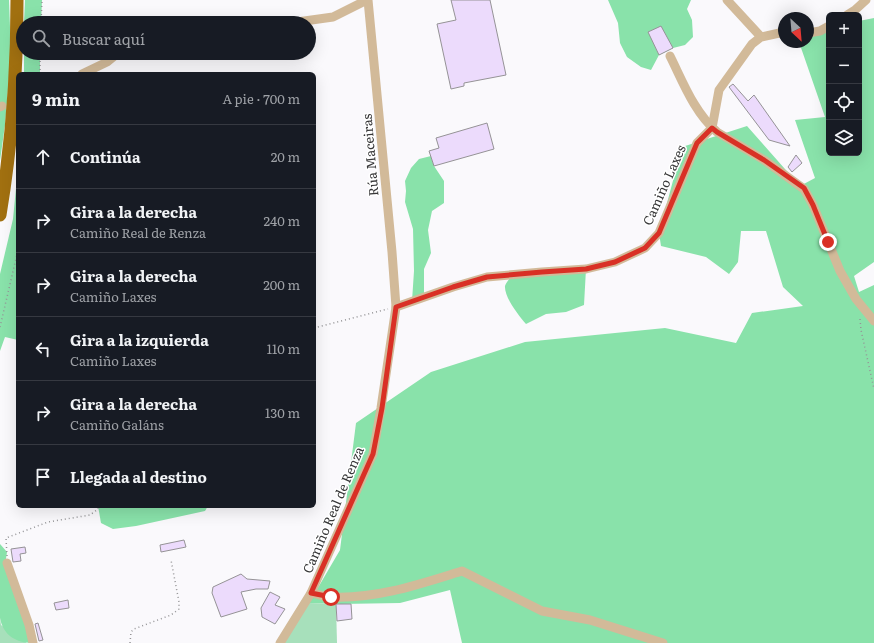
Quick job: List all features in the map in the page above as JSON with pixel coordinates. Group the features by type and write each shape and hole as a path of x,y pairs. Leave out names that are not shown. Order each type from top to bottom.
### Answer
{"highway":[{"path":"17,0 17,16"},
{"path":"0,215 7,173 17,60"}],"street":[{"path":"316,19 333,17 367,0"},
{"name":"Rúa Maceiras","path":"367,0 396,307"},
{"path":"727,0 761,38"},
{"path":"852,12 866,0"},
{"path":"814,32 826,28"},
{"path":"712,128 719,90 752,44 761,38 778,34"},
{"path":"670,56 699,112 712,128 764,160 804,188 813,205 840,271 856,300 874,321"},
{"path":"87,72 109,60"},
{"name":"Camiño Laxes","path":"396,307 487,277 586,269 615,262 645,248 659,233 697,143 712,128"},
{"name":"Camiño Real de Renza","path":"280,643 311,593 373,454 382,408 396,307"},
{"path":"7,563 29,624 33,643"},
{"path":"311,593 331,597 344,597 393,591 462,571 542,611 590,620 663,643"}],"path":[{"path":"41,16 42,0"},
{"path":"40,60 40,72"},
{"path":"0,327 16,259"},
{"path":"316,327 396,307"},
{"path":"866,312 862,315 860,321 874,389"},
{"path":"7,563 6,538 48,522 90,515 98,508"},
{"path":"130,643 131,632 134,629 171,615 179,609 172,560"}],"green space":[{"path":"0,0 9,0 11,54 5,125 0,161"},
{"path":"25,0 42,0 41,16 24,16"},
{"path":"608,0 691,0 687,9 692,20 693,37 685,45 673,48 659,55 651,70 641,67 627,57 620,43 618,23"},
{"path":"874,18 874,262 854,276 859,292 874,285 874,643 462,643 450,590 400,603 309,603 340,550 356,423 431,372 525,342 665,328 736,343 752,313 803,306 783,287 766,231 741,231 738,262 729,274 706,257 661,246 659,233 682,147 747,126 800,186 815,178 795,120 825,117 801,48 814,48 814,36 826,32 826,156 862,156 862,20"},
{"path":"24,60 40,60 40,72 24,72"},
{"path":"431,156 434,166 444,181 444,203 432,211 428,230 431,253 424,269 424,297 412,301 414,271 413,229 405,202 405,181 411,168 419,159"},
{"path":"16,188 16,340 5,337 0,351 0,274 13,219"},
{"path":"586,269 584,305 566,312 546,314 526,324 512,306 505,290 505,286 512,275"},
{"path":"98,508 207,508 205,511 136,526 113,529 101,523"},
{"path":"0,544 7,552 5,565 33,643 16,640 11,637 4,629 0,618"},
{"path":"309,603 336,604 337,643 281,643"},
{"path":"0,618 1,625 27,643 0,643"}],"building":[{"path":"451,0 490,0 506,75 464,83 464,86 451,89 437,24 456,20"},
{"path":"661,26 673,48 659,55 648,32"},
{"path":"733,84 748,101 754,95 790,146 769,140 729,87"},
{"path":"487,123 494,149 434,166 429,151 439,148 436,138"},
{"path":"796,155 802,163 792,172 788,167"},
{"path":"184,540 186,547 161,552 160,545"},
{"path":"25,547 26,553 20,554 21,561 13,562 11,549"},
{"path":"241,574 247,579 270,581 268,589 256,589 241,592 247,609 221,617 212,593 213,587"},
{"path":"270,592 280,597 275,605 285,609 275,624 262,617 261,608"},
{"path":"68,600 69,608 56,610 54,603"},
{"path":"336,604 351,604 352,619 337,621"},
{"path":"38,623 43,640 39,641 35,624"}],"route":[{"path":"331,597 311,593 373,454 382,408 396,307 487,277 586,269 615,262 645,248 659,233 697,143 712,128 764,160 804,188 810,197 828,242"}]}
